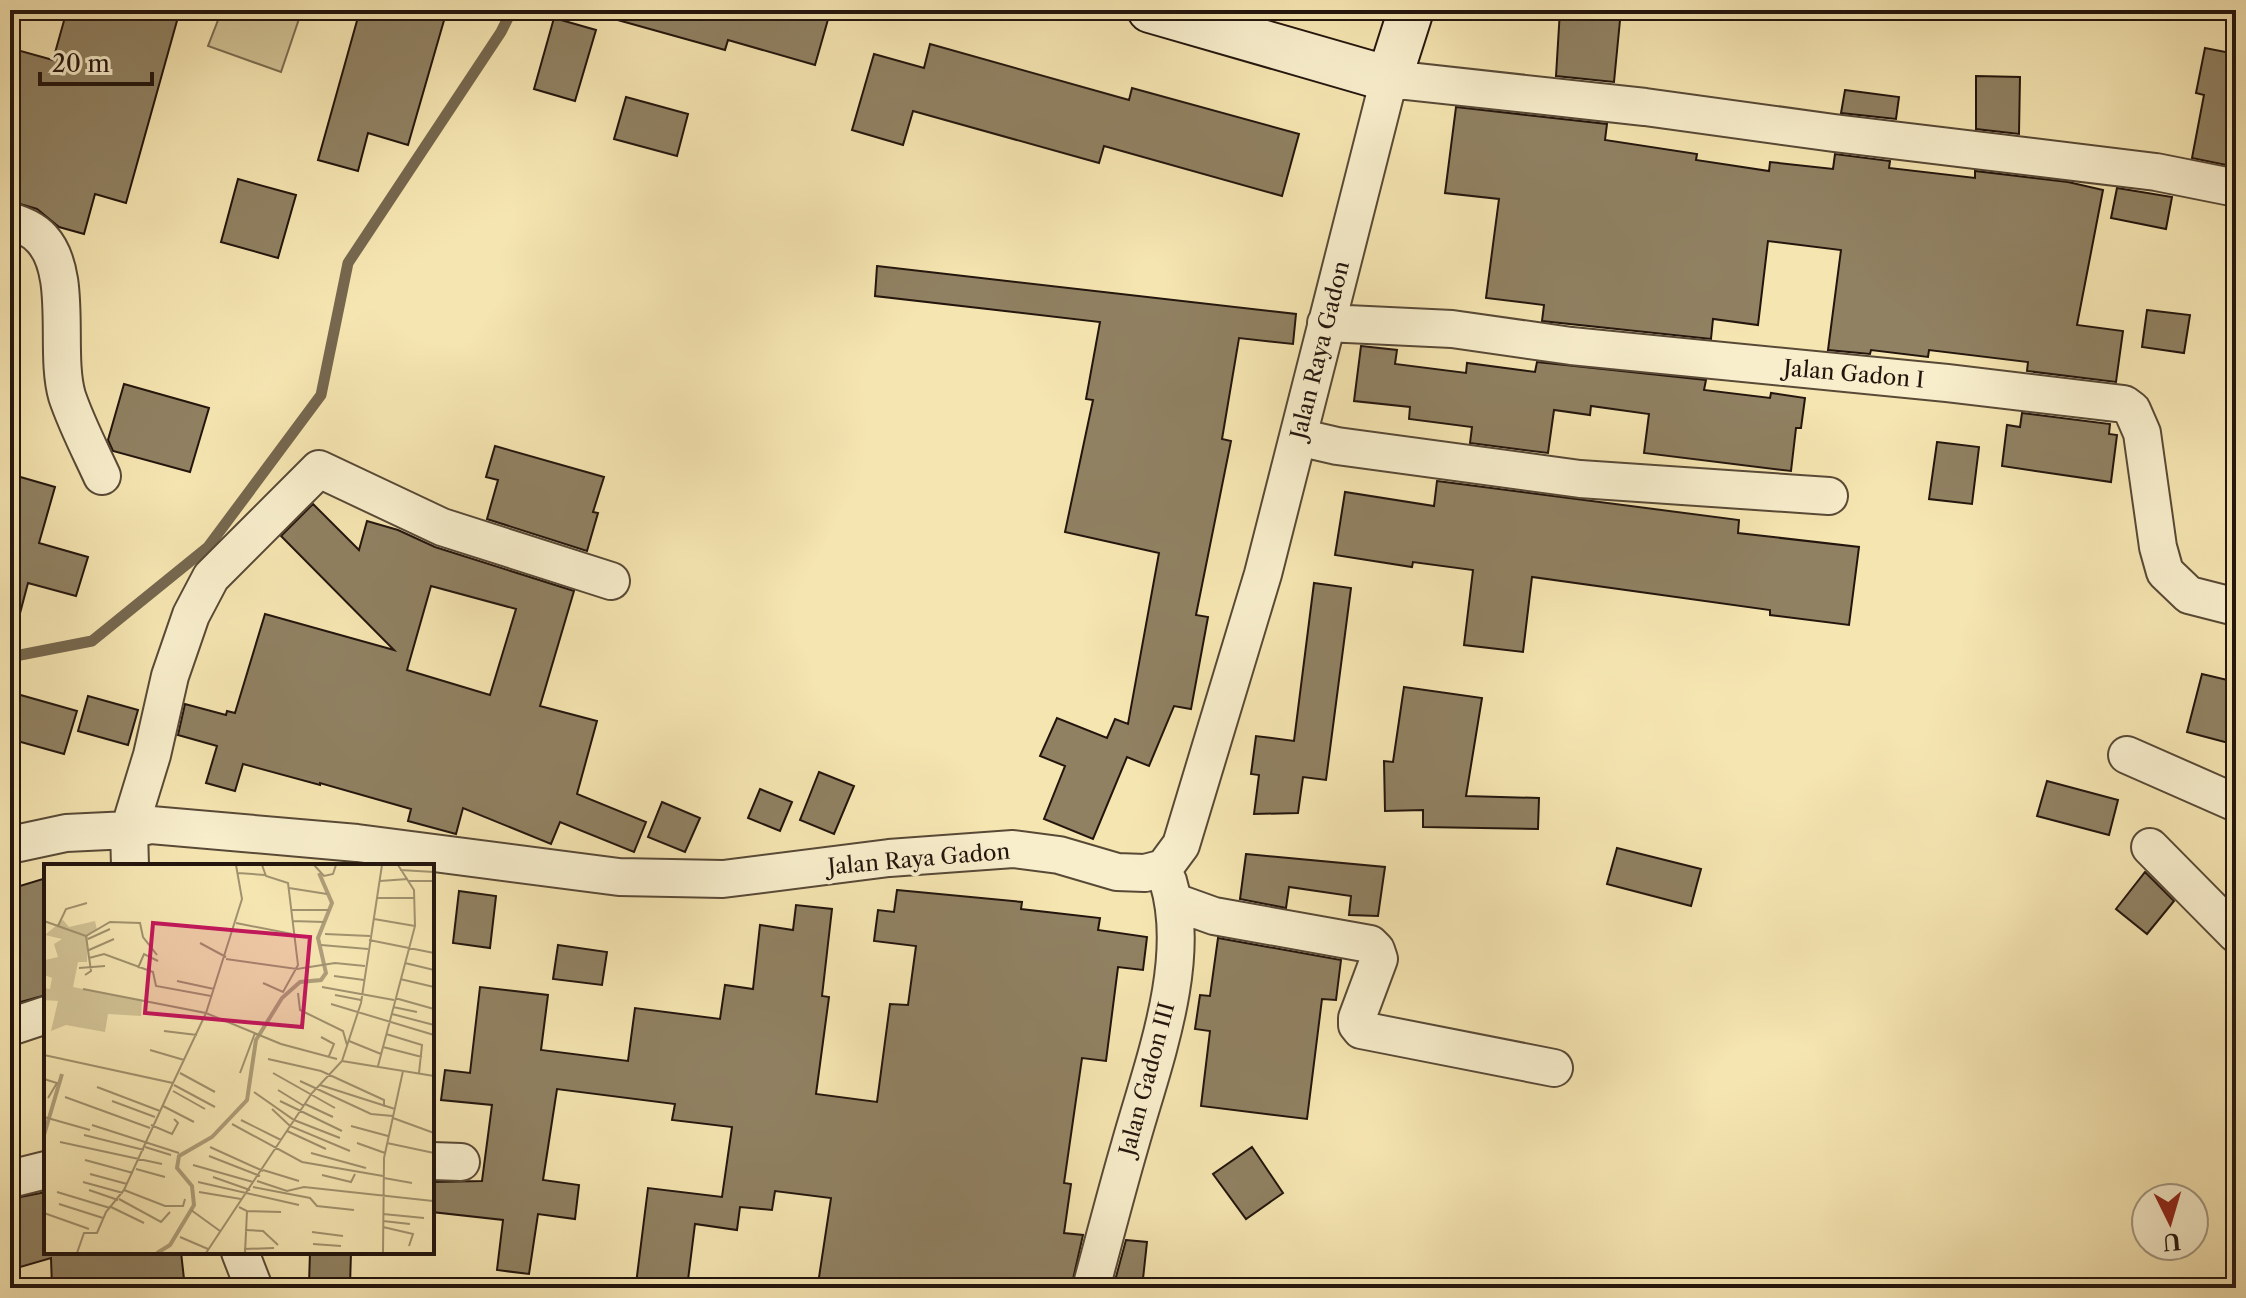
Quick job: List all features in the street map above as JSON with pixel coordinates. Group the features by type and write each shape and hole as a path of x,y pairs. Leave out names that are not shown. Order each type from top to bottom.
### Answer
{"main road":[{"path":"1150,10 1389,79 1411,10"}],"street":[{"path":"1389,79 1645,107 2156,172 2236,188"},
{"name":"Jalan Raya Gadon","path":"10,845 66,833 129,830 151,825 357,843 619,877 723,879 889,858 1013,849 1059,855 1117,872 1145,873 1164,868 1181,845 1263,574 1389,79"},
{"path":"10,221 29,227 44,240 54,260 59,283 62,367 67,396 102,476"},
{"name":"Jalan Gadon I","path":"1326,323 1452,329 1571,346 1947,383 2124,404 2132,410 2142,433 2158,547 2165,572 2189,595 2236,607"},
{"path":"1298,437 1337,446 1580,479 1829,496"},
{"path":"130,864 129,830 152,755 170,676 191,615 211,577 319,469 442,527 611,581"},
{"path":"2127,755 2236,803"},
{"path":"2150,847 2236,934"},
{"name":"Jalan Gadon III","path":"1091,1288 1166,1015 1176,941 1175,902 1164,868"},
{"path":"1175,902 1214,916 1370,944 1379,959 1357,1018 1361,1030 1554,1068"},
{"path":"10,1027 44,1016"},
{"path":"10,1179 44,1170"},
{"path":"241,1254 254,1288"}],"shaded area":[{"path":"222,10 302,10 281,72 208,46"}],"building":[{"path":"67,10 180,10 126,203 95,194 84,234 59,227 37,209 10,201 10,48 53,60"},
{"path":"360,10 447,10 408,145 368,133 358,171 318,160"},
{"path":"615,10 808,10 829,16 815,65 728,40 725,50 614,19"},
{"path":"1560,10 1621,10 1614,82 1556,76"},
{"path":"554,18 596,30 575,101 534,89"},
{"path":"930,44 1129,100 1132,88 1299,134 1282,196 1104,146 1099,163 913,111 903,145 852,130 874,54 924,68"},
{"path":"2205,48 2236,54 2236,167 2192,158 2204,95 2196,93"},
{"path":"1976,76 2020,77 2019,134 1976,129"},
{"path":"1845,90 1899,97 1896,119 1841,113"},
{"path":"626,97 688,114 677,156 614,139"},
{"path":"1456,107 1607,124 1605,140 1697,154 1696,160 1769,171 1770,162 1833,169 1835,154 1890,161 1889,168 1975,178 1975,171 2068,182 2103,190 2077,325 2123,331 2116,382 2027,371 2028,362 1929,350 1928,357 1871,350 1870,354 1828,350 1841,250 1768,241 1758,325 1713,319 1711,339 1542,321 1544,305 1486,298 1499,199 1445,193"},
{"path":"238,179 296,195 278,258 221,242"},
{"path":"2117,188 2172,197 2166,229 2111,218"},
{"path":"877,266 1296,314 1293,344 1239,338 1222,439 1231,441 1196,615 1208,617 1191,709 1174,706 1149,766 1127,757 1093,839 1044,819 1065,766 1040,756 1057,718 1107,738 1115,719 1128,724 1159,553 1065,532 1093,400 1086,399 1100,322 875,296"},
{"path":"2147,310 2190,315 2184,353 2142,347"},
{"path":"1361,346 1397,350 1395,364 1466,373 1467,363 1535,372 1537,362 1706,380 1704,390 1770,398 1771,393 1805,398 1801,428 1796,428 1791,471 1644,453 1649,414 1591,406 1590,415 1554,410 1548,453 1470,443 1472,427 1409,419 1410,407 1354,401"},
{"path":"124,384 209,408 190,472 113,451 108,440"},
{"path":"2022,413 2110,424 2109,434 2117,435 2111,482 2002,466 2007,425 2020,427"},
{"path":"1937,442 1979,447 1972,504 1929,499"},
{"path":"495,446 604,477 593,512 598,513 587,551 487,519 498,480 486,477"},
{"path":"10,474 55,487 39,543 88,557 76,596 28,583 19,617 10,615"},
{"path":"1437,481 1739,520 1738,533 1859,547 1849,625 1770,615 1770,610 1532,577 1523,652 1464,645 1473,570 1413,562 1412,567 1335,555 1345,492 1434,506"},
{"path":"313,504 359,550 367,521 398,530 435,547 574,591 540,706 597,721 577,794 646,822 634,852 560,822 551,844 463,808 456,834 408,821 411,809 243,764 235,791 206,783 217,746 178,735 185,704 226,715 227,711 235,713 265,614 394,650 281,536","holes":["431,586 516,609 490,695 407,670"]},
{"path":"1314,583 1351,588 1326,780 1303,777 1298,813 1254,814 1259,775 1251,774 1256,736 1294,741"},
{"path":"2202,674 2236,682 2236,745 2187,732"},
{"path":"1404,687 1482,698 1466,796 1539,798 1538,829 1423,827 1423,810 1385,811 1384,761 1393,762"},
{"path":"10,692 77,711 64,754 10,739"},
{"path":"88,696 138,710 128,745 78,731"},
{"path":"819,772 854,786 834,834 800,820"},
{"path":"2047,781 2118,800 2109,835 2037,816"},
{"path":"760,789 792,802 780,831 748,818"},
{"path":"662,802 700,818 685,852 648,837"},
{"path":"1617,848 1701,869 1691,906 1607,884"},
{"path":"1246,854 1385,867 1378,916 1349,915 1351,896 1289,887 1286,908 1240,899"},
{"path":"2145,872 2174,901 2147,934 2116,909"},
{"path":"44,879 44,996 10,1005 10,889"},
{"path":"897,890 1022,902 1021,909 1100,918 1098,930 1147,937 1143,970 1118,967 1106,1061 1082,1058 1064,1183 1071,1184 1064,1233 1083,1235 1071,1288 965,1281 965,1288 845,1288 818,1284 831,1198 775,1191 772,1210 740,1207 737,1230 695,1224 687,1288 636,1284 648,1188 722,1197 732,1127 672,1120 675,1104 557,1089 543,1180 579,1185 575,1219 538,1214 529,1274 497,1270 503,1220 434,1212 434,1182 482,1181 492,1105 441,1100 445,1070 470,1073 480,987 548,995 541,1050 628,1061 635,1008 720,1019 725,985 753,989 760,925 793,930 796,905 832,909 822,996 829,997 816,1094 877,1102 890,1004 908,1005 916,946 874,941 878,910 894,912"},
{"path":"459,891 496,896 490,948 453,943"},
{"path":"1218,938 1341,960 1336,1000 1322,999 1307,1119 1201,1106 1210,1031 1195,1029 1200,995 1210,996"},
{"path":"558,945 607,952 602,985 553,979"},
{"path":"1252,1147 1283,1193 1246,1219 1213,1174"},
{"path":"44,1192 44,1254 181,1254 185,1288 52,1288 51,1258 10,1270 10,1199"},
{"path":"1126,1240 1147,1242 1142,1288 1113,1288"},
{"path":"310,1254 351,1254 350,1286 309,1284"}],"waterway":[{"path":"10,657 92,641 208,547 321,395 348,263 501,32 512,10"}]}
